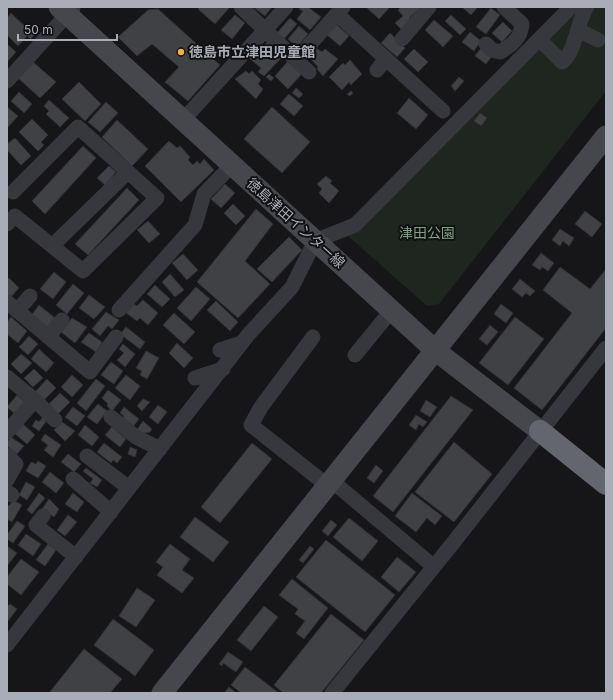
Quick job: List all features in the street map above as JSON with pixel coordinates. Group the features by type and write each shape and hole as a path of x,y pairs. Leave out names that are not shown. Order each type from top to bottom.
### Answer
{"highway":[{"path":"540,431 606,484"}],"street":[{"path":"241,7 309,72"},
{"path":"182,120 286,7"},
{"path":"402,39 429,7"},
{"path":"486,44 492,50 500,52 509,46 522,33 522,24 504,7"},
{"path":"8,642 242,343 292,286 315,241 355,225 540,40 571,7"},
{"path":"540,40 562,62 567,59 587,7"},
{"path":"7,81 67,10"},
{"name":"徳島津田インター線","path":"67,10 182,120 436,352 540,431"},
{"path":"296,60 340,11 382,65 443,111"},
{"path":"578,30 598,40"},
{"path":"508,71 518,46 518,36"},
{"path":"7,224 15,216 83,271 157,198 78,127 13,192"},
{"path":"162,693 436,352 606,136"},
{"path":"119,310 195,225 204,194 232,166"},
{"path":"52,246 128,172"},
{"path":"30,296 12,307 90,372 116,337"},
{"path":"355,356 391,311"},
{"path":"48,337 62,320"},
{"path":"313,337 261,407 251,425 330,484 433,566"},
{"path":"220,350 242,343"},
{"path":"332,693 606,348"},
{"path":"195,378 223,369"},
{"path":"7,377 55,420"},
{"path":"7,432 34,400"},
{"path":"111,417 136,437 160,449"},
{"path":"7,454 16,464 7,480"},
{"path":"87,456 129,488"},
{"path":"73,479 111,512"},
{"path":"36,525 76,557"}],"green space":[{"name":"津田公園","path":"575,7 606,7 606,91 439,304 427,306 347,235"}],"building":[{"path":"199,7 230,7 215,24 198,9"},
{"path":"253,7 272,7 265,16"},
{"path":"300,7 308,7 321,17 310,30 297,19 303,11 299,9"},
{"path":"366,7 387,7 389,8 379,19"},
{"path":"401,7 420,7 409,18 412,20 402,30 395,23 403,16 398,10"},
{"path":"462,7 478,7 471,15"},
{"path":"491,8 500,15 486,34 476,27"},
{"path":"158,9 220,65 188,101 165,82 179,67 152,44 137,56 118,37 148,10"},
{"path":"11,13 34,35 31,39 27,36 18,46 7,35 7,18"},
{"path":"235,15 245,23 232,39 221,30"},
{"path":"451,15 466,29 460,35 445,21"},
{"path":"290,18 297,24 283,40 276,34"},
{"path":"434,20 453,36 443,47 425,30"},
{"path":"503,22 512,31 502,42 492,33"},
{"path":"337,25 349,36 340,46 327,35"},
{"path":"299,26 308,34 297,47 288,39"},
{"path":"470,32 481,41 474,51 462,42"},
{"path":"390,33 405,48 397,57 381,43"},
{"path":"269,41 284,55 264,76 258,72 261,68 249,58"},
{"path":"7,44 16,52 7,62"},
{"path":"315,47 322,52 325,49 338,59 323,76 317,69 318,67 308,56"},
{"path":"481,48 492,56 486,64 475,56"},
{"path":"414,49 428,62 418,72 404,59"},
{"path":"350,60 362,74 351,85 349,82 342,90 329,77 343,63 345,65"},
{"path":"288,61 302,74 288,89 275,76"},
{"path":"33,62 56,82 40,98 18,78"},
{"path":"246,71 249,74 252,71 261,80 258,84 263,89 256,99 235,79"},
{"path":"269,74 274,78 271,81 266,77"},
{"path":"459,77 464,81 455,91 451,86"},
{"path":"79,82 101,104 85,121 62,99"},
{"path":"296,88 303,94 299,98 292,93"},
{"path":"351,91 353,93 350,96 347,94"},
{"path":"19,92 32,104 24,113 11,101"},
{"path":"289,94 303,106 294,116 280,104"},
{"path":"409,98 428,115 416,129 397,113"},
{"path":"49,100 69,118 60,127 46,114 49,111 44,106"},
{"path":"106,102 118,113 100,132 88,122"},
{"path":"7,107 18,116 8,127 7,126"},
{"path":"272,107 310,142 282,173 244,139"},
{"path":"480,113 487,118 481,126 474,121"},
{"path":"32,119 48,135 41,142 44,145 38,151 19,132"},
{"path":"117,120 148,149 132,166 102,137"},
{"path":"15,138 31,156 21,165 7,150 7,144"},
{"path":"169,141 177,148 180,146 190,157 188,160 193,165 197,161 200,164 204,159 214,170 181,202 145,166"},
{"path":"83,146 96,158 45,214 32,201"},
{"path":"109,166 116,172 105,185 97,178"},
{"path":"326,176 332,181 330,183 339,191 329,203 319,193 322,189 317,184"},
{"path":"225,184 235,193 221,208 211,199"},
{"path":"127,188 139,200 88,255 75,244"},
{"path":"233,204 245,216 236,225 224,213"},
{"path":"256,209 273,224 245,261 270,284 238,318 197,282"},
{"path":"585,211 602,224 592,237 575,224"},
{"path":"148,221 160,234 149,243 137,230"},
{"path":"560,229 574,238 569,246 563,241 560,246 552,240"},
{"path":"289,237 302,250 272,282 257,269"},
{"path":"541,253 554,263 548,271 542,267 540,270 532,265"},
{"path":"183,254 198,270 187,280 172,263"},
{"path":"560,267 590,289 606,269 606,328 542,410 514,388 572,313 543,290"},
{"path":"54,272 66,282 53,299 40,289"},
{"path":"170,274 184,290 175,297 162,282"},
{"path":"9,278 19,288 10,298 7,296 7,280"},
{"path":"520,279 535,291 530,296 526,293 522,297 512,289"},
{"path":"73,284 84,293 67,314 56,305"},
{"path":"155,285 170,299 162,307 147,294"},
{"path":"196,287 210,299 191,321 177,308"},
{"path":"89,295 105,307 94,319 79,308"},
{"path":"143,300 158,313 148,325 140,318 137,321 126,313 134,304 137,306"},
{"path":"216,301 238,322 230,331 207,310"},
{"path":"501,304 513,313 506,323 494,314"},
{"path":"39,305 55,318 46,330 30,317"},
{"path":"106,312 119,320 112,329 108,326 100,336 92,329"},
{"path":"174,313 195,332 184,344 163,325"},
{"path":"11,317 27,331 18,343 7,334 7,322"},
{"path":"515,317 544,339 508,385 479,363"},
{"path":"72,318 87,327 75,343 61,332"},
{"path":"490,325 498,332 487,345 479,339"},
{"path":"126,327 145,342 140,349 120,334"},
{"path":"89,333 102,342 96,352 81,342"},
{"path":"29,336 38,344 28,355 19,347"},
{"path":"177,343 193,358 184,368 169,353"},
{"path":"123,344 135,354 125,367 117,360 124,353 119,349"},
{"path":"39,349 54,363 46,372 31,359"},
{"path":"146,351 159,358 147,379 140,375 142,371 136,368"},
{"path":"21,354 32,363 21,374 11,364"},
{"path":"111,362 123,371 114,384 101,375"},
{"path":"34,369 43,378 33,387 24,378"},
{"path":"72,375 83,385 72,397 61,387"},
{"path":"126,375 140,386 130,400 115,388"},
{"path":"47,379 56,388 43,401 35,392"},
{"path":"96,379 105,386 86,411 77,403"},
{"path":"108,390 121,400 112,411 102,398"},
{"path":"60,393 70,402 58,414 48,405"},
{"path":"17,395 25,402 15,414 7,407"},
{"path":"451,396 473,410 393,512 373,496"},
{"path":"143,399 150,402 142,411 137,406"},
{"path":"426,400 437,407 430,417 420,411"},
{"path":"98,404 107,411 97,424 87,417"},
{"path":"158,405 167,412 158,424 149,417"},
{"path":"73,407 85,416 77,426 65,417"},
{"path":"124,407 139,419 132,428 121,420 124,416 120,413"},
{"path":"416,415 427,422 423,427 419,424 416,430 409,425"},
{"path":"43,417 47,420 39,431 32,426 36,420 39,422"},
{"path":"143,421 152,429 150,432 140,434 136,431"},
{"path":"62,422 75,431 65,441 54,430"},
{"path":"22,423 35,435 27,444 14,433"},
{"path":"85,425 99,437 92,446 78,435"},
{"path":"112,427 126,439 120,447 105,435"},
{"path":"45,434 61,445 53,457 44,450 48,445 41,440"},
{"path":"11,437 24,446 17,454 7,446 7,442"},
{"path":"454,442 492,474 454,522 415,492"},
{"path":"104,443 122,457 117,463 113,460 111,463 97,452"},
{"path":"252,443 272,459 220,523 201,507"},
{"path":"130,447 137,450 135,457 128,454"},
{"path":"68,454 81,464 74,472 61,462"},
{"path":"38,461 46,466 38,478 26,471 31,462 36,464"},
{"path":"376,465 383,471 374,483 367,478"},
{"path":"86,468 102,480 97,487 90,483 93,479 83,471"},
{"path":"50,472 64,483 56,493 42,482"},
{"path":"26,482 35,487 27,500 19,495"},
{"path":"39,493 45,498 32,514 27,510"},
{"path":"73,493 84,502 77,512 65,504"},
{"path":"412,493 442,516 435,525 427,518 416,532 395,516"},
{"path":"49,499 59,509 54,517 42,509"},
{"path":"13,500 22,505 12,522 7,519 7,505 9,506"},
{"path":"68,515 77,522 65,536 57,530"},
{"path":"195,517 229,542 213,562 180,537"},
{"path":"349,518 378,541 362,561 333,537"},
{"path":"331,520 337,525 328,536 322,531"},
{"path":"17,521 25,526 13,543 7,539 7,535"},
{"path":"26,534 41,544 33,556 18,545"},
{"path":"326,540 395,595 365,632 296,577"},
{"path":"48,544 56,550 45,566 36,560"},
{"path":"170,544 190,559 182,570 194,578 182,593 157,575 163,567 156,562"},
{"path":"7,546 17,553 7,566"},
{"path":"310,546 314,549 303,563 299,560"},
{"path":"397,557 416,572 399,592 381,577"},
{"path":"21,559 39,572 21,595 7,584 7,577"},
{"path":"292,579 328,608 304,639 296,633 305,621 295,614 298,609 279,595"},
{"path":"137,588 155,600 136,627 119,616"},
{"path":"10,604 17,609 8,621 7,607"},
{"path":"264,606 278,617 251,651 237,640"},
{"path":"331,614 364,640 321,693 283,693 274,685"},
{"path":"113,619 154,650 135,676 94,645"},
{"path":"84,649 122,679 110,693 49,693"},
{"path":"228,652 243,662 236,672 223,663 222,666 219,664"},
{"path":"245,667 279,693 241,693 231,685"},
{"path":"229,687 236,693 224,693"}],"place":[{"name":"徳島市立津田児童館","path":"181,52"}]}
